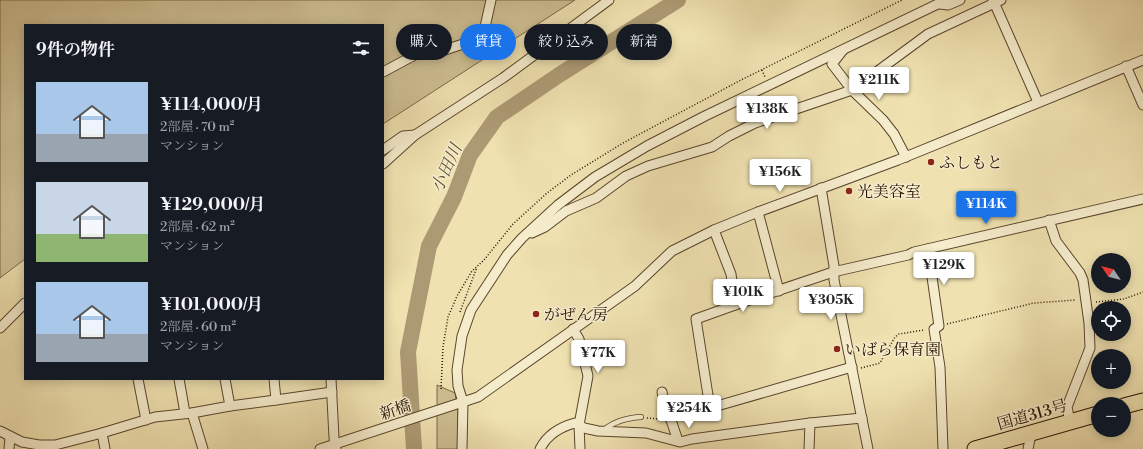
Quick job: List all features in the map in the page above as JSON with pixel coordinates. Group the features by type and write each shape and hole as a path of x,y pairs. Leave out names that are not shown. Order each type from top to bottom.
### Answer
{"highway":[{"path":"1131,404 1143,401"},
{"name":"国道313号","path":"975,449 1091,416"}],"street":[{"path":"384,71 426,48 445,50 475,40 485,27 492,0"},
{"path":"384,163 415,135 503,78 609,0"},
{"path":"462,449 457,370 462,336 471,310 506,255 558,205 595,177 647,146 705,116 942,2 948,5 960,0"},
{"path":"522,238 544,227 566,211 596,198 626,176 648,166 712,147 729,136 755,123 852,90 928,34 996,1 1038,102"},
{"path":"845,48 832,64 852,90 891,129 906,157"},
{"name":"新橋","path":"320,449 338,445 478,397 635,286 672,251 714,230 821,188 906,157 1143,60"},
{"path":"1126,66 1143,105"},
{"path":"384,149 403,136 415,135"},
{"path":"821,188 834,280 853,368 868,449"},
{"path":"853,368 710,408 696,319 833,272 1143,199"},
{"path":"758,212 778,291"},
{"path":"1049,220 1058,244 1080,273 1083,280 1089,323 1090,348 1067,407 1070,422"},
{"path":"714,230 731,274 734,305"},
{"path":"928,249 940,367 943,449"},
{"path":"0,328 24,304"},
{"path":"573,329 579,338 588,376 579,425 580,449"},
{"path":"138,380 146,420"},
{"path":"179,380 188,413 202,449"},
{"path":"225,380 230,406"},
{"path":"274,380 276,400"},
{"path":"331,380 338,445"},
{"path":"0,431 22,442 39,445 56,445 155,417 332,392"},
{"path":"662,392 668,415 667,419 678,441"},
{"path":"540,449 543,443 553,433 575,423 584,428 602,431 646,433 678,441 810,423 862,418"},
{"path":"810,423 810,449"},
{"path":"102,433 105,449"},
{"path":"1028,449 1031,434"},
{"path":"8,449 10,437"}],"lane":[{"path":"667,419 707,412 710,408"},
{"path":"602,431 622,420 641,417"}],"path":[{"path":"762,70 764,74"},
{"path":"853,368 880,363 895,337 899,334 937,328 1034,303 1081,300 1090,302 1109,302 1124,299 1143,292"},
{"path":"641,417 667,419"}],"shaded area":[{"path":"0,0 575,0 538,24 524,24 524,33 516,38 516,24 460,24 460,60 482,60 384,123 384,24 24,24 24,260 0,278"},
{"path":"437,385 455,393 458,412 458,449 437,449"}],"waterway":[{"name":"小田川","path":"414,449 408,352 429,246 454,197 470,155 497,117 559,75 678,0"}],"place":[{"name":"ふしもと","path":"931,162"},
{"name":"光美容室","path":"849,191"},
{"name":"がぜん房","path":"536,314"},
{"name":"いばら保育園","path":"837,349"}]}
